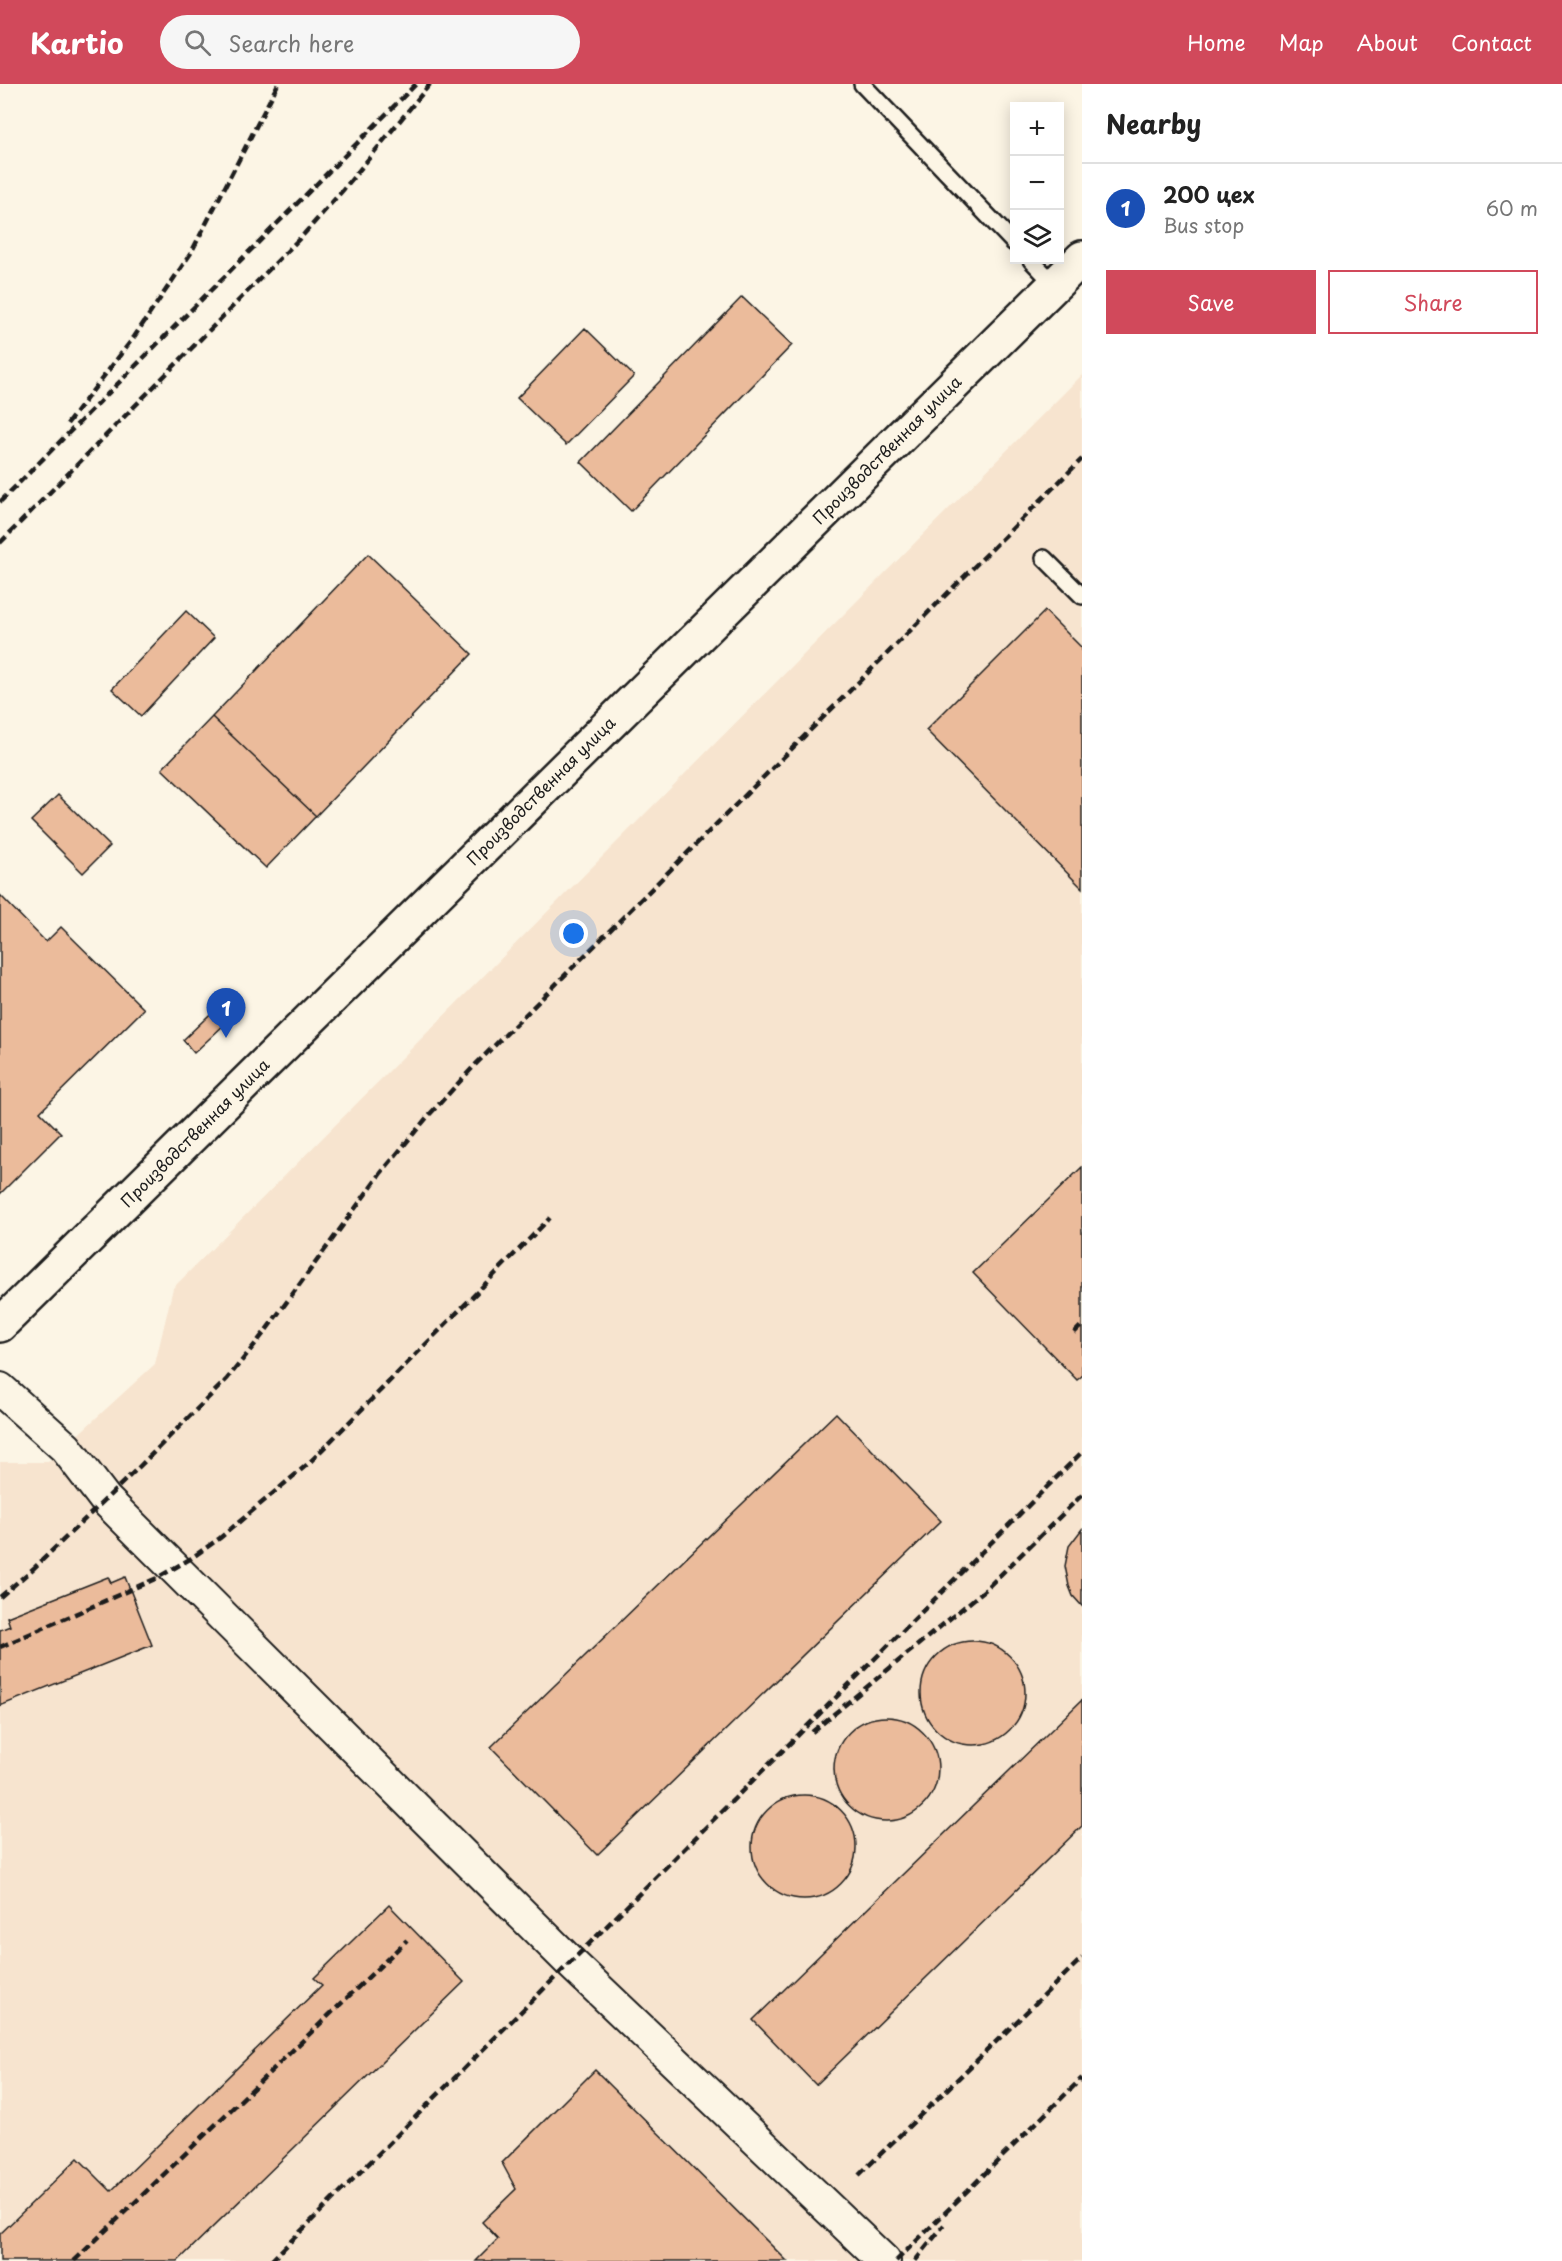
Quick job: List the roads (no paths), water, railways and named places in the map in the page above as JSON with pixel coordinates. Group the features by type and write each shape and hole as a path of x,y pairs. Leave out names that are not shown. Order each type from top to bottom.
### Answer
{"main road":[{"name":"Производственная улица","path":"0,1325 1082,258"}],"street":[{"path":"0,1389 66,1448 105,1499 570,1962 884,2261"}],"lane":[{"path":"862,84 1010,239"},
{"path":"1035,264 1055,285"},
{"path":"1044,558 1082,596"}],"railway":[{"path":"67,424 134,337 191,253 278,84"},
{"path":"0,502 416,84"},
{"path":"0,543 304,234 430,84"},
{"path":"0,1597 34,1568 227,1379 264,1333 381,1173 429,1115 476,1064 1082,459"},
{"path":"0,1647 157,1578 220,1538 309,1463 550,1218"},
{"path":"1074,1333 1082,1325"},
{"path":"271,2261 1082,1452"},
{"path":"812,1732 986,1589 1082,1495"},
{"path":"74,2261 407,1940"},
{"path":"859,2175 1082,1958"},
{"path":"896,2261 1082,2078"},
{"path":"915,2261 944,2225"}],"place":[{"name":"200 цех","path":"226,1038"}]}
